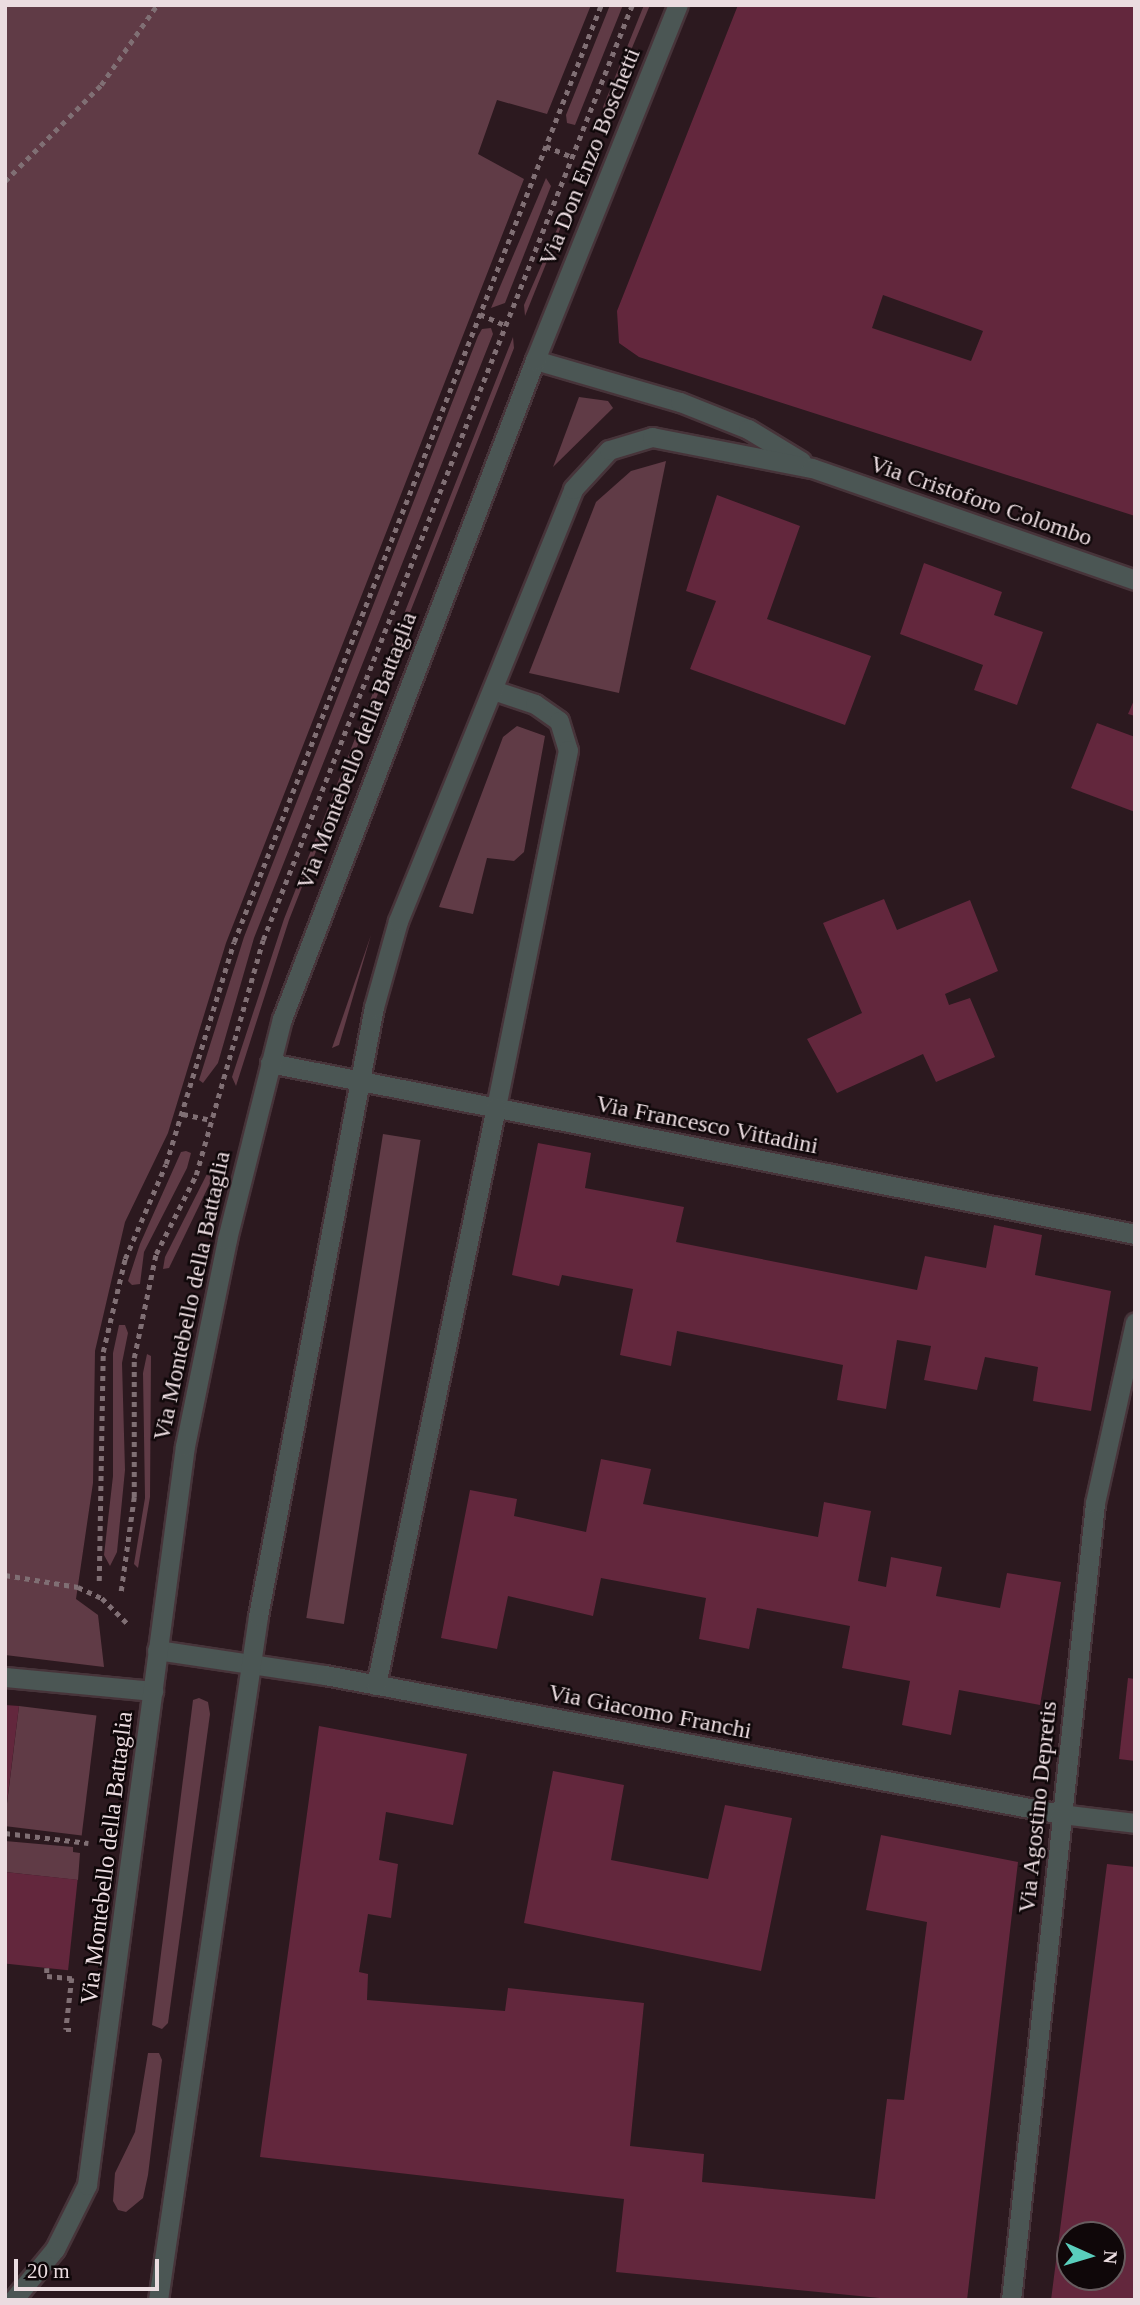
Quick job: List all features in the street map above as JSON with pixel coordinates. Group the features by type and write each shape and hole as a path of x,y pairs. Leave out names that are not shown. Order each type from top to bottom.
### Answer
{"street":[{"name":"Via Don Enzo Boschetti","path":"549,328 678,5"},
{"name":"Via Montebello della Battaglia","path":"13,2300 55,2249 87,2185 157,1650 203,1343 270,1063 364,800 549,328"},
{"name":"Via Cristoforo Colombo","path":"535,360 680,402 748,429 812,468"},
{"name":"Via Cristoforo Colombo","path":"493,690 573,489 609,450 652,437 812,468 1135,580"},
{"path":"158,2300 252,1663 374,1007 398,921 493,690 535,704 559,721 568,750 376,1685"},
{"name":"Via Francesco Vittadini","path":"270,1063 1135,1234"},
{"name":"Via Agostino Depretis","path":"1011,2300 1095,1503 1135,1322"},
{"name":"Via Giacomo Franchi","path":"157,1650 252,1663 376,1685 1061,1814 1135,1823"},
{"path":"5,1677 153,1691"}],"path":[{"path":"5,181 102,85 157,5"},
{"path":"99,1581 103,1352 125,1259 183,1114 234,942 601,5"},
{"path":"546,146 572,157"},
{"path":"480,314 505,325"},
{"path":"183,1114 212,1121"},
{"path":"5,1575 78,1587 102,1598 157,1650"},
{"path":"5,1833 88,1843"},
{"path":"47,1968 47,1976 72,1979 66,2030 79,2030"}],"shaded area":[{"path":"5,5 591,5 547,114 497,100 478,154 524,179 226,943 168,1133 125,1222 95,1351 93,1483 76,1599 98,1615 104,1667 5,1655"},
{"path":"610,5 623,5 575,125 567,123 566,115"},
{"path":"644,5 650,5 603,117 603,107"},
{"path":"546,178 551,186 505,303 491,308"},
{"path":"562,218 562,224 525,316 524,305"},
{"path":"491,328 493,334 254,938 218,1063 203,1083 199,1080 244,937 478,336 482,329"},
{"path":"513,337 514,348 289,920 236,1086 232,1077 284,919"},
{"path":"579,397 608,401 613,408 553,467"},
{"path":"666,461 619,693 529,673 596,502 631,471"},
{"path":"517,726 545,736 524,852 514,861 487,858 473,914 439,907 503,737"},
{"path":"371,935 339,1045 332,1048"},
{"path":"383,1134 421,1140 344,1624 306,1618"},
{"path":"181,1152 191,1153 187,1168 144,1252 140,1284 132,1285 128,1281 140,1244"},
{"path":"211,1166 215,1168 212,1179 169,1268 163,1269 165,1257"},
{"path":"119,1325 125,1325 128,1333 122,1363 125,1470 117,1552 110,1566 104,1555 113,1476 113,1353"},
{"path":"147,1354 151,1356 150,1497 138,1568 134,1564 145,1498 143,1373"},
{"path":"199,1698 208,1702 210,1714 168,2023 162,2029 152,2025 193,1700"},
{"path":"19,1706 96,1716 82,1836 5,1826"},
{"path":"5,1841 73,1847 73,1852 80,1853 78,1880 5,1872"},
{"path":"148,2053 159,2053 162,2060 148,2175 143,2198 126,2212 118,2210 113,2201 115,2173 135,2132"}],"building":[{"path":"738,5 1135,5 1135,516 639,357 619,343 617,311","holes":["883,295 983,331 971,361 872,328"]},
{"path":"717,495 800,526 767,619 871,656 845,725 690,669 716,601 686,591"},
{"path":"924,563 1002,592 994,615 1043,632 1017,705 974,690 983,665 900,634"},
{"path":"1135,698 1135,716 1128,714"},
{"path":"1097,723 1135,737 1135,812 1071,788"},
{"path":"884,899 897,930 970,900 998,971 945,994 949,1005 970,998 995,1057 936,1082 923,1054 837,1093 807,1039 862,1013 823,923"},
{"path":"538,1143 591,1153 585,1188 684,1207 676,1242 917,1290 925,1256 986,1268 994,1225 1042,1235 1035,1275 1111,1291 1091,1411 1033,1401 1038,1367 985,1357 977,1390 924,1380 931,1346 897,1340 886,1409 837,1400 843,1365 677,1331 671,1366 620,1355 633,1289 562,1275 559,1286 512,1275"},
{"path":"601,1459 651,1469 643,1504 818,1537 824,1502 871,1511 858,1581 886,1587 891,1557 942,1567 936,1596 1000,1608 1007,1573 1061,1582 1040,1705 959,1690 951,1735 902,1725 910,1681 842,1668 850,1626 757,1608 749,1649 699,1639 706,1598 601,1578 593,1616 508,1596 497,1649 441,1638 470,1490 517,1499 514,1516 586,1532"},
{"path":"1128,1678 1135,1679 1135,1761 1119,1759"},
{"path":"5,1705 19,1706 7,1802 5,1802"},
{"path":"319,1726 467,1754 453,1825 386,1812 379,1860 398,1864 391,1918 368,1914 359,1972 368,1974 367,2000 505,2011 508,1988 644,2003 630,2146 704,2154 702,2182 875,2199 887,2099 904,2100 927,1922 866,1910 881,1835 1018,1862 967,2300 900,2300 616,2272 624,2199 260,2157"},
{"path":"553,1771 624,1785 611,1860 708,1879 725,1805 792,1818 761,1971 524,1923"},
{"path":"1107,1864 1135,1867 1135,2300 1051,2300 1056,2261 1056,2291 1126,2291 1126,2221 1061,2221"},
{"path":"5,1872 78,1880 68,1970 5,1964"}]}
